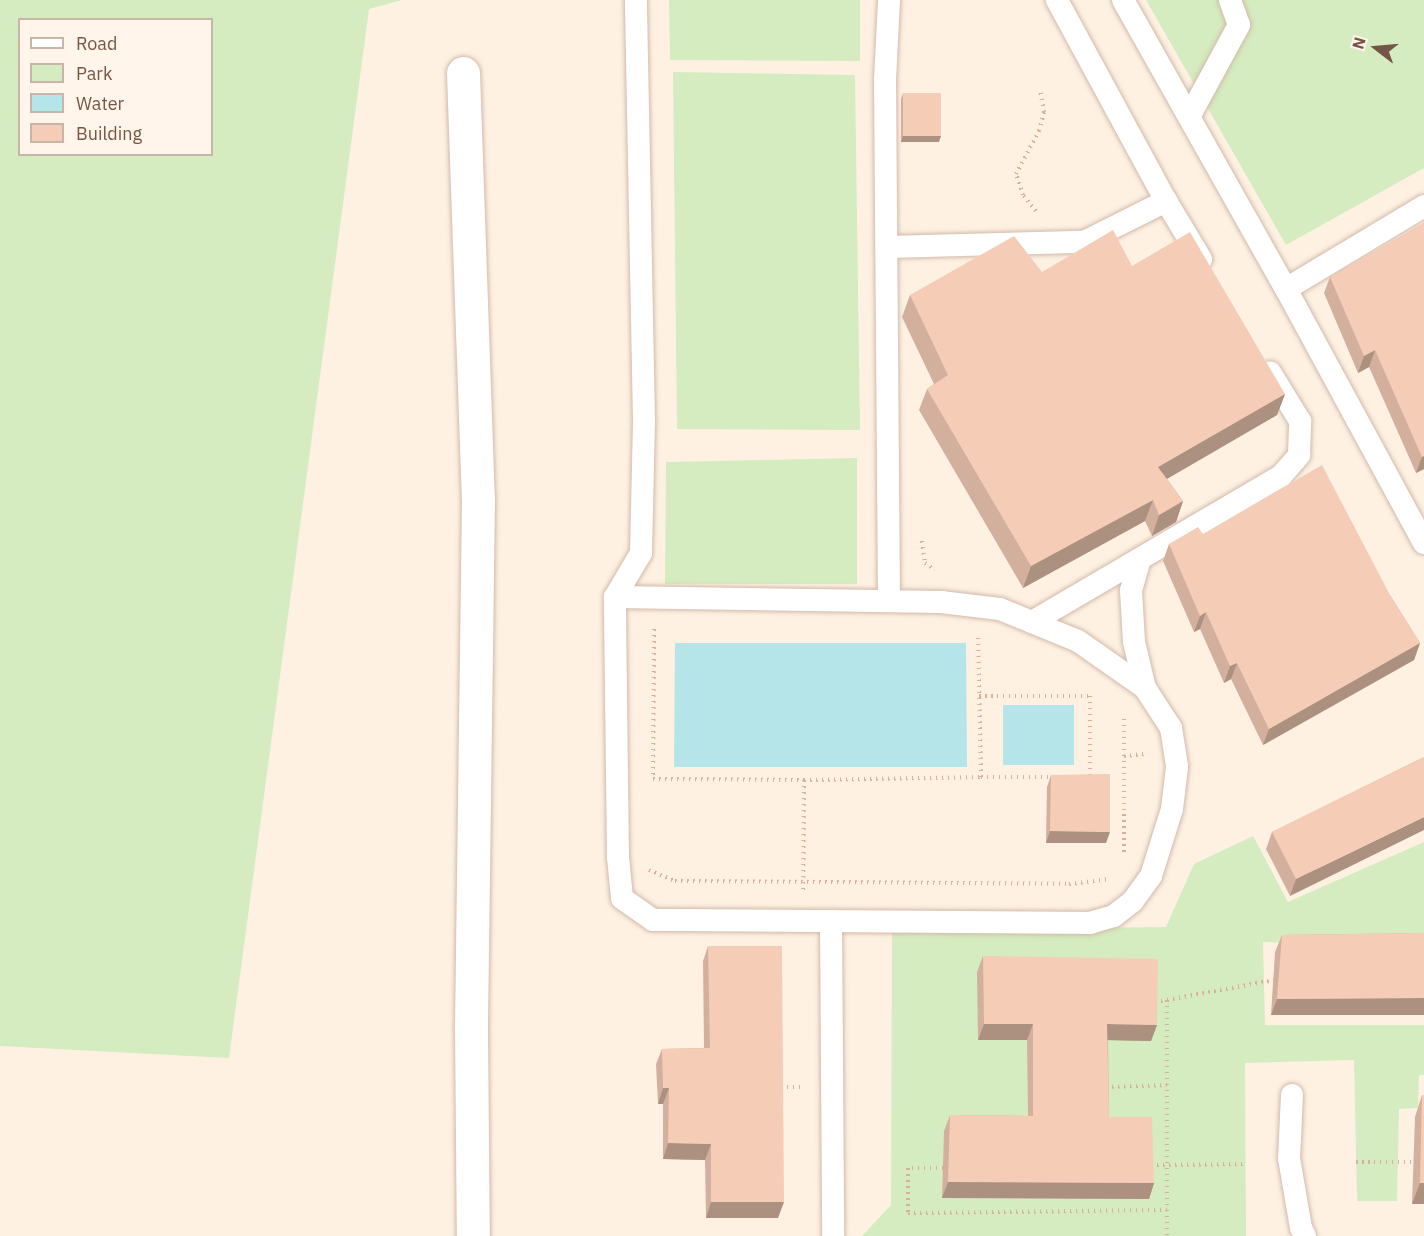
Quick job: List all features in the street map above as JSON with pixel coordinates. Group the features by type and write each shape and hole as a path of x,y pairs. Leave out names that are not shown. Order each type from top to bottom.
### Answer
{"street":[{"path":"463,73 478,498 471,1027 473,1236"}],"lane":[{"path":"636,0 644,422 641,553 615,597 618,857 622,898 653,920 1090,923 1114,916 1133,901 1151,876 1172,809 1177,767 1171,728 1145,688 1134,642 1131,590 1140,559"},
{"path":"889,0 885,80 889,601"},
{"path":"1057,0 1167,201 1215,281"},
{"path":"1123,0 1286,289 1424,542"},
{"path":"1189,117 1239,26 1230,0"},
{"path":"887,247 1084,242 1167,201"},
{"path":"1286,289 1424,206"},
{"path":"1032,622 1281,476 1299,454 1300,421 1257,351"},
{"path":"615,597 941,602 1000,609 1078,641 1145,688"},
{"path":"831,921 833,1236"},
{"path":"1292,1095 1289,1158 1301,1228 1305,1236"}],"path":[{"path":"1040,90 1044,112 1039,131 1016,174 1023,195 1039,214 1043,243"},
{"path":"664,629 652,628 653,779 1057,777"},
{"path":"978,629 981,777"},
{"path":"1120,860 1124,852 1124,673"},
{"path":"979,696 1090,696 1090,777 1079,777"},
{"path":"803,920 804,780"},
{"path":"618,857 675,881 1069,884 1113,878"},
{"path":"1152,1002 1274,980"},
{"path":"1167,1000 1167,1236"},
{"path":"1102,1087 1167,1085"},
{"path":"1356,1162 1413,1162"},
{"path":"1147,1165 1246,1164"},
{"path":"943,1168 908,1168 908,1214 1167,1210"}],"green space":[{"path":"0,0 402,0 369,9 229,1058 0,1046"},
{"path":"669,0 860,0 860,61 670,60"},
{"path":"1146,0 1424,0 1424,168 1286,245"},
{"path":"673,72 855,75 860,430 677,429"},
{"path":"857,458 857,584 665,584 666,462"},
{"path":"1253,836 1288,902 1424,842 1424,945 1263,942 1265,1025 1424,1025 1424,1075 1419,1075 1418,1108 1399,1109 1397,1201 1357,1201 1354,1060 1245,1063 1246,1236 862,1236 891,1205 892,930 1166,927 1194,864"}],"water":[{"path":"675,643 966,643 967,767 674,767"},
{"path":"1003,705 1074,705 1074,765 1003,765"}],"building":[{"path":"903,93 941,93 941,136 903,136"},
{"path":"1424,223 1424,456 1422,457 1375,350 1364,356 1330,277"},
{"path":"1113,230 1132,266 1190,232 1285,394 1158,467 1183,501 1159,515 1153,500 1031,566 927,389 948,375 910,295 1014,236 1042,272"},
{"path":"1322,465 1390,595 1420,643 1269,729 1237,663 1230,666 1206,612 1200,616 1169,544 1198,527 1203,534"},
{"path":"1424,757 1424,817 1296,879 1272,832"},
{"path":"1110,774 1110,832 1050,831 1051,775"},
{"path":"1424,933 1424,998 1277,999 1282,935"},
{"path":"708,946 782,946 784,1202 711,1202 711,1144 668,1143 669,1088 663,1088 662,1049 710,1048"},
{"path":"983,956 1158,959 1157,1025 1107,1024 1109,1117 1152,1117 1154,1183 948,1182 950,1115 1033,1116 1033,1024 984,1024"},
{"path":"1422,1095 1424,1095 1424,1183 1420,1183"}]}
